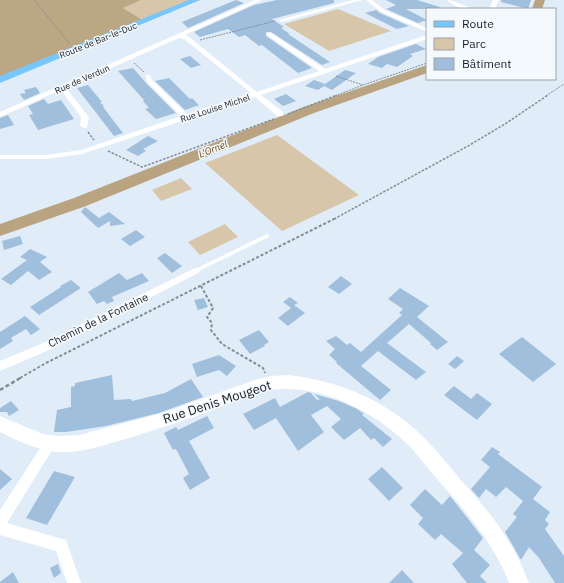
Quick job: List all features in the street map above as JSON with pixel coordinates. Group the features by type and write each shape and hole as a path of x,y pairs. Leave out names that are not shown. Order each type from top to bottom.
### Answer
{"main road":[{"name":"Route de Bar-le-Duc","path":"0,80 196,0"}],"street":[{"path":"259,0 194,29 184,39 280,114"},
{"path":"282,20 359,0"},
{"path":"369,0 383,11 426,30"},
{"path":"450,0 456,5 465,8"},
{"path":"269,34 324,71"},
{"name":"Rue Louise Michel","path":"0,157 59,156 82,152 426,37"},
{"name":"Rue de Verdun","path":"0,115 164,42 184,39"},
{"path":"148,76 149,81 186,117"},
{"path":"62,88 85,118 84,126"},
{"name":"Chemin de la Fontaine","path":"0,366 45,346 196,271"},
{"name":"Rue Denis Mougeot","path":"0,424 31,438 50,443 64,444 87,441 118,434 152,424 234,394 272,383 298,383 330,390 373,409 406,431 420,445 492,531 509,557 519,583"},
{"path":"0,522 50,443"},
{"path":"0,528 61,545 74,583"}],"lane":[{"path":"196,271 267,236"}],"path":[{"path":"34,0 55,24 74,50"},
{"path":"184,39 282,20"},
{"path":"129,58 148,76"},
{"path":"84,126 100,146 142,167 275,119 280,114 288,114 426,63"},
{"path":"324,71 363,86"},
{"path":"0,390 52,360 344,214 468,146 505,124 564,84"},
{"path":"201,286 213,308 208,317 212,323 211,330 222,344 263,368 272,383"}],"green space":[{"path":"141,0 200,0 146,22 123,8"},
{"path":"338,9 391,31 329,51 284,24"},
{"path":"277,135 359,195 282,231 205,163"},
{"path":"181,178 192,189 161,201 152,190"},
{"path":"225,224 238,237 200,255 188,242"}],"shaded area":[{"path":"0,0 141,0 123,8 146,22 0,81"}],"building":[{"path":"236,0 244,3 188,28 182,22"},
{"path":"277,0 334,0 334,3 272,19 284,27 281,28 290,34 288,34 330,62 322,65 271,32 266,32 266,36 312,68 298,73 262,45 259,46 245,35 239,37 228,29 200,37 194,32 254,5"},
{"path":"386,0 417,0 440,7 406,9 426,19 418,23 386,9 396,5"},
{"path":"501,0 531,0 528,8 501,2"},
{"path":"376,10 409,26 397,29 365,13"},
{"path":"416,44 426,49 410,54 413,56 397,67 387,64 382,68 368,64 378,57"},
{"path":"190,56 201,65 191,68 180,59"},
{"path":"133,68 176,113 156,119 145,109 149,108 143,101 144,100 118,71"},
{"path":"345,70 356,73 332,90 324,86 318,90 305,86 314,80 325,84"},
{"path":"169,78 190,99 192,98 199,105 185,110 155,81"},
{"path":"88,85 102,102 100,102 123,133 114,136 77,88"},
{"path":"36,87 40,93 24,100 20,94 26,93 24,90"},
{"path":"286,94 296,101 283,106 274,99"},
{"path":"44,99 48,104 61,100 74,119 38,130 29,115 33,114 28,106"},
{"path":"8,115 14,125 0,129 0,118"},
{"path":"148,136 158,141 143,149 146,151 138,156 126,150"},
{"path":"85,207 99,218 109,212 125,224 110,226 110,221 98,228 81,212"},
{"path":"136,230 145,237 130,246 121,239"},
{"path":"20,236 23,244 4,250 2,241"},
{"path":"30,249 47,257 40,262 52,272 39,280 28,271 11,285 1,279 27,260 20,257"},
{"path":"165,253 182,266 172,273 157,258"},
{"path":"119,273 127,280 142,273 149,281 112,297 114,301 107,304 104,301 97,304 88,292"},
{"path":"341,276 352,284 339,294 328,287"},
{"path":"71,280 81,288 39,315 30,307 61,287 60,286"},
{"path":"400,288 429,306 417,317 448,342 437,350 409,324 387,343 426,372 416,380 378,351 361,366 391,390 380,400 336,363 337,362 329,355 335,349 326,341 336,336 347,345 350,343 361,352 402,315 399,313 403,309 388,299"},
{"path":"290,297 298,303 294,305 305,313 288,326 278,318 291,308 283,302"},
{"path":"204,298 208,307 198,310 194,300"},
{"path":"25,316 40,329 31,335 26,329 11,338 13,341 0,349 0,332"},
{"path":"259,330 269,342 264,345 265,346 250,354 239,340"},
{"path":"522,337 556,364 533,382 499,354"},
{"path":"219,355 236,366 227,376 219,370 197,377 192,364"},
{"path":"457,356 464,361 455,369 448,364"},
{"path":"112,375 114,400 131,399 132,401 165,393 191,379 203,397 159,413 106,426 66,432 54,432 57,410 71,407 71,387 75,386 75,383"},
{"path":"454,386 471,399 477,393 492,404 477,420 444,395"},
{"path":"308,392 311,393 317,400 320,399 314,394 339,401 357,409 364,414 362,415 392,439 383,447 374,438 371,440 360,428 344,440 331,427 341,419 327,406 311,415 324,432 298,451 276,418 254,430 243,414 275,398 280,407"},
{"path":"11,401 19,410 9,416 7,412 0,412 0,408"},
{"path":"207,416 214,428 189,441 210,478 190,490 183,478 189,474 176,449 173,450 164,433 176,427 178,430"},
{"path":"492,447 500,452 498,454 542,487 533,499 550,512 545,520 549,524 545,529 564,556 564,583 555,583 539,558 529,547 521,560 505,532 517,517 513,514 523,501 506,487 496,497 486,489 479,498 471,489 490,467 481,460"},
{"path":"382,467 403,488 389,501 368,479"},
{"path":"0,469 12,479 0,490"},
{"path":"54,471 75,477 47,525 26,518"},
{"path":"425,489 442,505 450,496 483,538 474,550 490,565 480,576 487,583 467,583 452,564 463,553 441,534 435,540 418,524 423,518 410,505"},
{"path":"58,564 61,573 54,578 50,568"},
{"path":"402,570 414,583 389,583"},
{"path":"13,572 19,583 0,583 0,582"}],"waterway":[{"name":"L'Ornel","path":"537,8 540,0"},
{"name":"L'Ornel","path":"0,230 80,202 309,110 426,69"}]}
